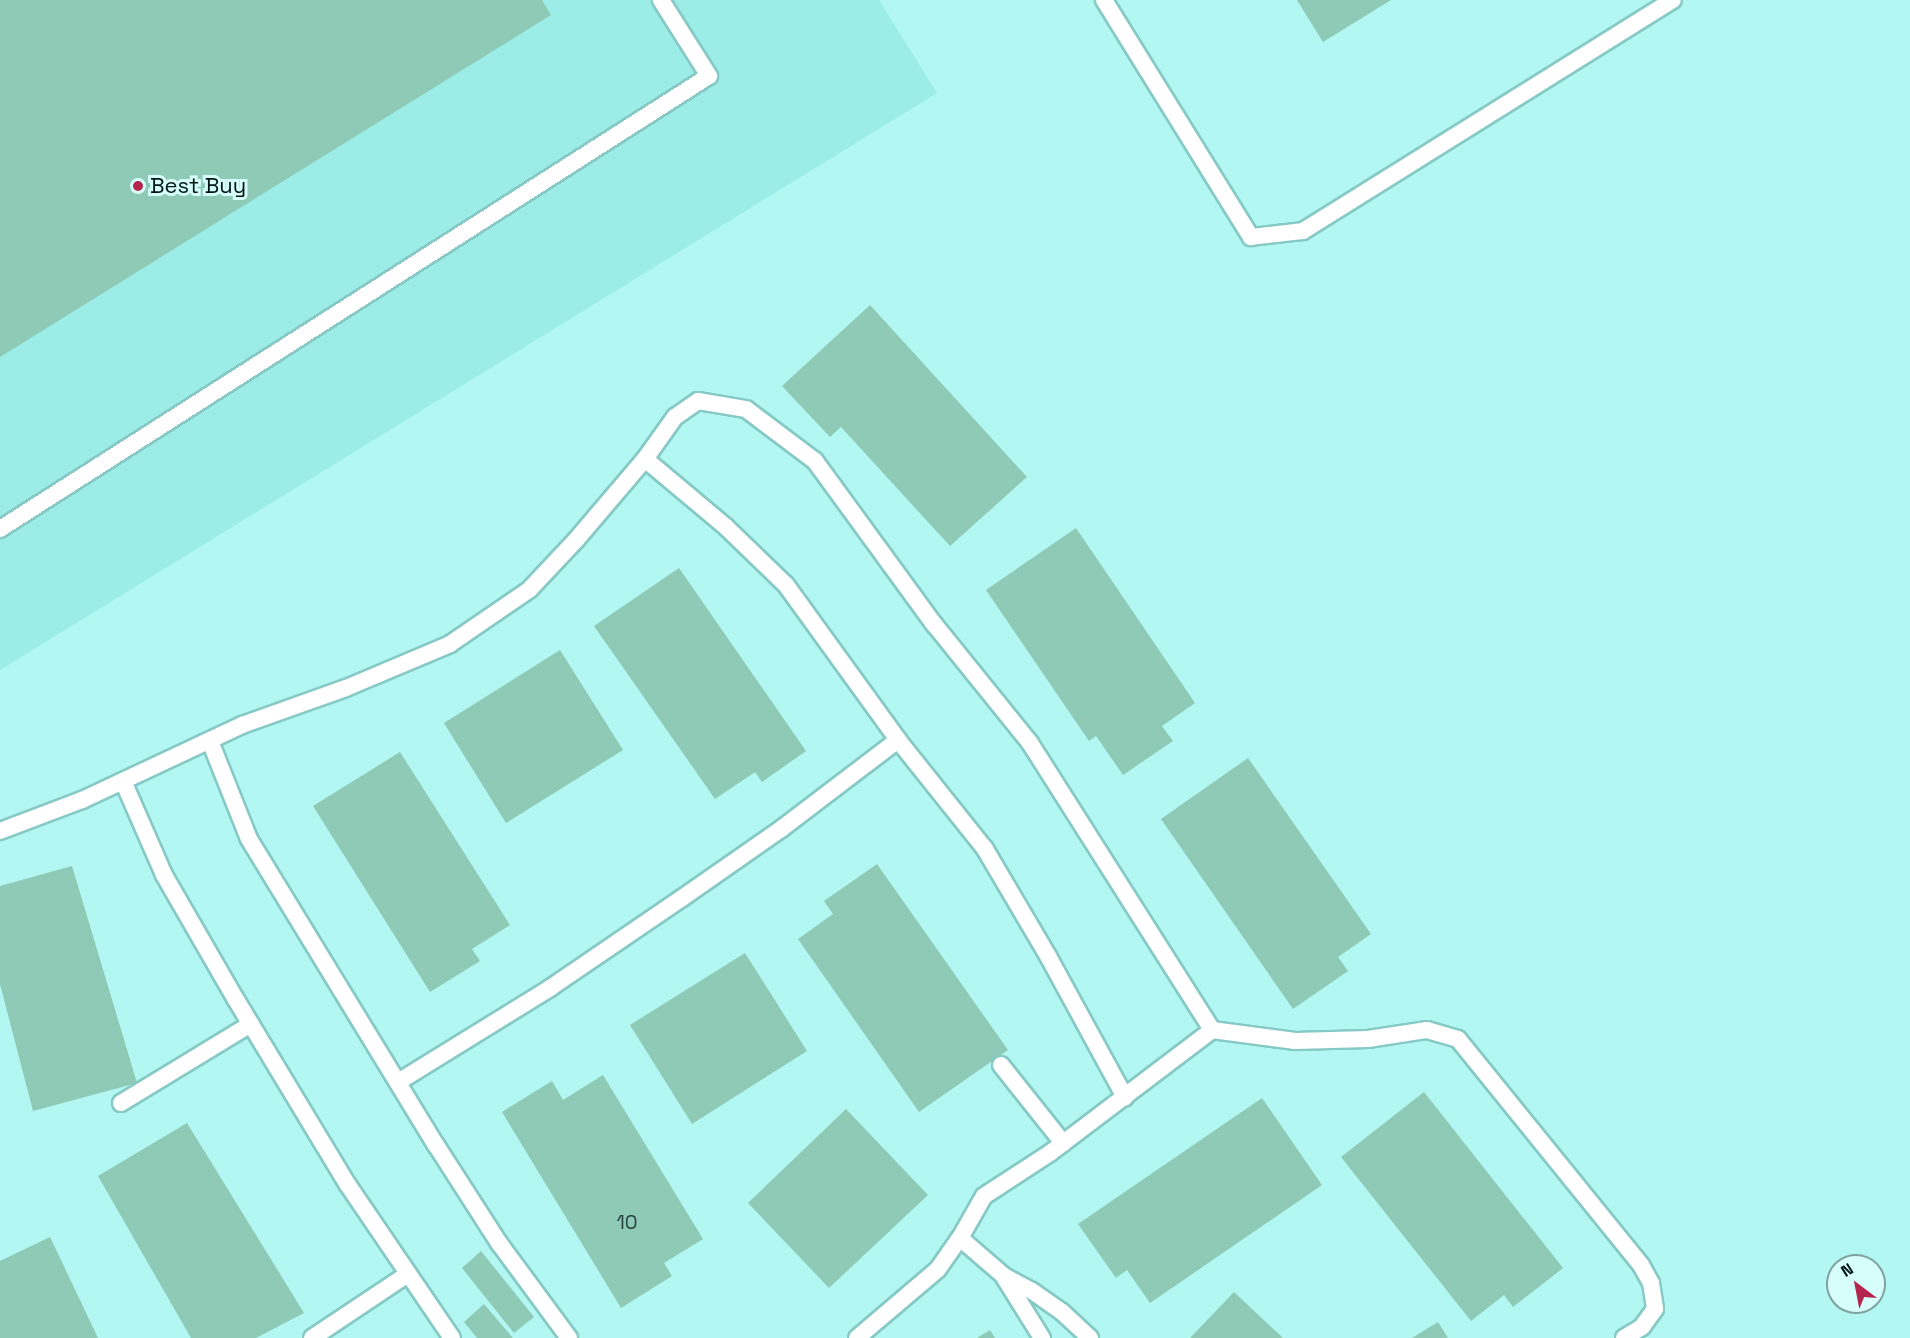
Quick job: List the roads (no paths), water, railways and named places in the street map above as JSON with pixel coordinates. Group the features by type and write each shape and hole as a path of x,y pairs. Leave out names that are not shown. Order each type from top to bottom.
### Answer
{"lane":[{"path":"0,529 709,76 662,0"},
{"path":"1104,0 1251,237 1303,231 1673,0"},
{"path":"0,831 82,800 242,725 346,688 450,644 529,590 576,540 645,459 675,417 698,401 746,409 815,461 934,624 1030,742 1212,1029"},
{"path":"645,459 726,527 786,585 898,740 985,849 1048,956 1125,1097"},
{"path":"398,1082 550,988 781,829 898,740"},
{"path":"210,741 249,838 499,1243 569,1338"},
{"path":"123,781 164,875 251,1024 348,1185 452,1338"},
{"path":"121,1103 251,1024"},
{"path":"857,1338 938,1269 960,1238 984,1196 1063,1143 1212,1029 1294,1041 1368,1039 1427,1030 1458,1039 1634,1256 1652,1282 1655,1309 1642,1327 1624,1338"},
{"path":"1001,1065 1063,1143"},
{"path":"960,1238 1004,1276 1032,1291 1062,1312 1090,1338"},
{"path":"312,1338 408,1274"},
{"path":"1004,1276 1042,1338"}],"place":[{"name":"Best Buy","path":"138,186"}]}
